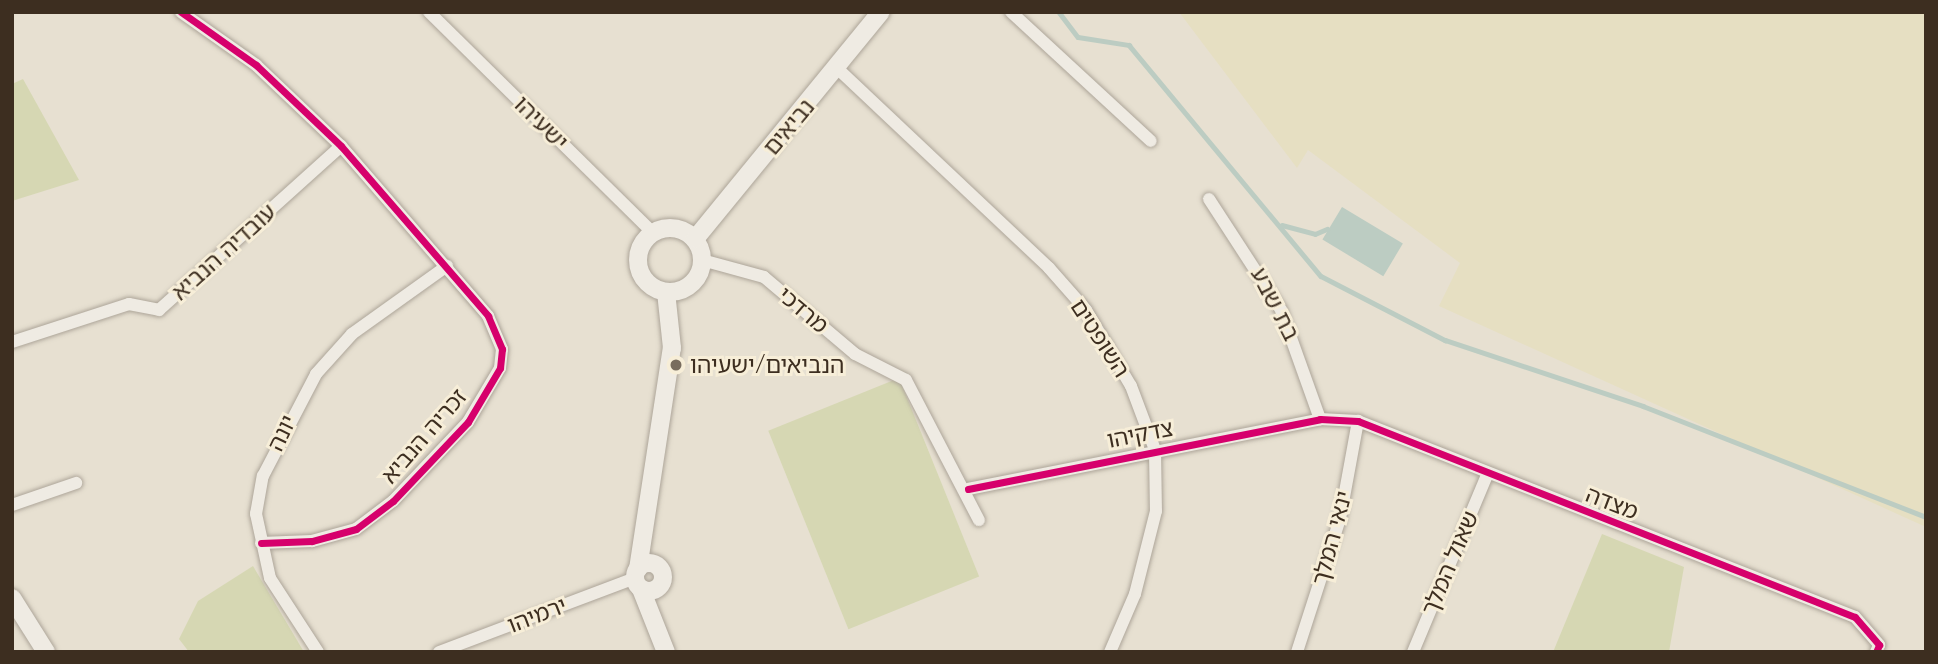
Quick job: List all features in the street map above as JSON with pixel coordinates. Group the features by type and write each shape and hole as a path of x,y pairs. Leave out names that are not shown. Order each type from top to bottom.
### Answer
{"street":[{"name":"זכריה הנביא","path":"181,12 256,65 341,146 488,316 502,348 499,368 468,422 419,478 356,529 312,541 261,543"},
{"name":"ישעיהו","path":"429,12 653,233"},
{"name":"נביאים","path":"695,240 838,69 881,12"},
{"path":"1011,12 1151,141"},
{"name":"השופטים","path":"838,69 1086,310 1131,386 1155,450 1156,511 1135,594 1110,652"},
{"name":"עובדיה הנביא","path":"12,342 129,304 159,310 341,146"},
{"name":"בת שבע","path":"1209,199 1282,310 1320,419"},
{"path":"672,228 695,240 702,260 690,286 666,292 644,280 638,262 653,233 672,228"},
{"name":"מרדכי","path":"702,260 764,277 855,354 906,380 968,489 979,520"},
{"name":"יונה","path":"317,652 270,578 256,514 263,476 316,374 352,334 447,266"},
{"path":"665,648 638,578 645,506 672,348 666,292"},
{"name":"צדקיהו","path":"968,489 1320,419"},
{"name":"מצדה","path":"1320,419 1358,421 1487,475 1854,617 1878,648"},
{"name":"ינאי המלך","path":"1297,652 1340,519 1358,421"},
{"name":"שאול המלך","path":"1413,652 1487,475"},
{"path":"12,505 76,483"},
{"path":"645,506 660,575 665,648"},
{"path":"638,578 660,575"},
{"path":"638,578 660,575"},
{"name":"ירמיהו","path":"439,652 638,578"},
{"path":"12,598 46,652"}],"shaded area":[{"path":"1179,12 1926,12 1926,527 1439,306 1460,263 1308,150 1297,168"},
{"path":"1342,207 1403,244 1383,276 1322,240"}],"green space":[{"path":"23,79 79,180 12,201 12,84"},
{"path":"899,378 979,576 848,629 768,431"},
{"path":"1602,534 1684,567 1669,652 1553,652"},
{"path":"253,566 304,652 189,652 179,639 198,601"}],"waterway":[{"path":"1059,12 1078,37 1129,45 1321,276 1445,340 1643,406 1926,517"},
{"path":"1282,225 1315,234 1327,229"}],"cycle path":[{"path":"181,12 256,65 341,146 488,316 502,349 500,368 468,422 393,501 356,529 312,541 261,543"},
{"path":"968,489 1320,419 1358,421 1855,617 1879,645 1876,652"}],"place":[{"name":"הנביאים/ישעיהו","path":"676,365"}]}
